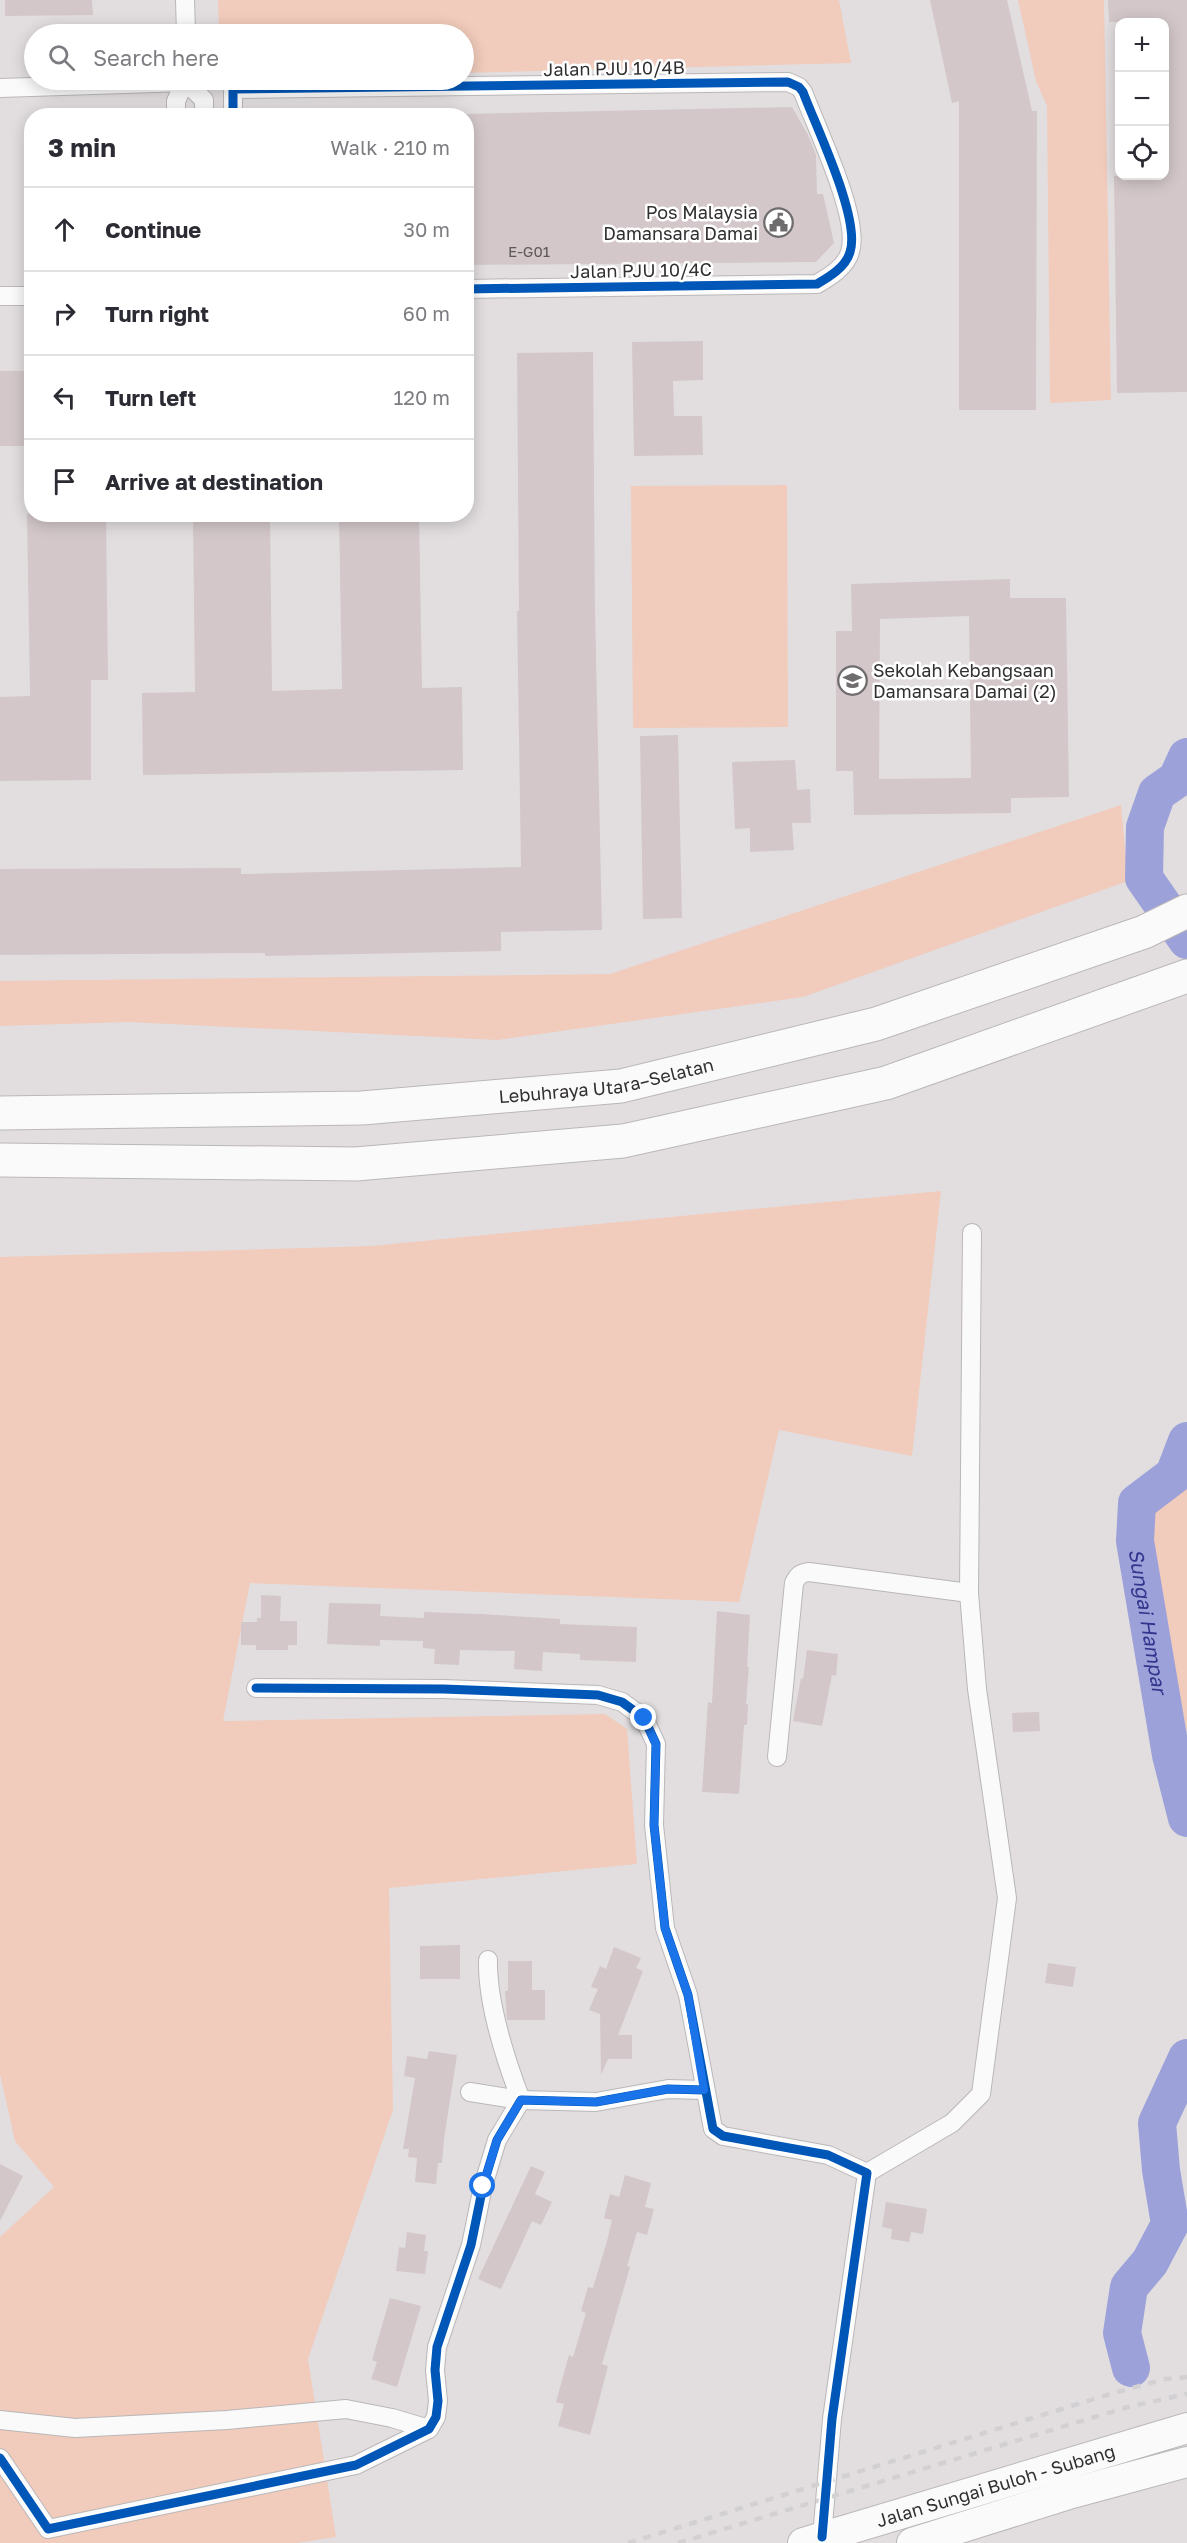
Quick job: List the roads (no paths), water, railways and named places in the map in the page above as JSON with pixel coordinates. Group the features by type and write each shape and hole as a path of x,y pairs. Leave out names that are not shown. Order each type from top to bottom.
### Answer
{"highway":[{"name":"Lebuhraya Utara–Selatan","path":"0,1113 362,1108 621,1086 876,1024 1144,933 1187,911"},
{"path":"0,1161 356,1164 623,1141 886,1083 1180,980"},
{"name":"Jalan Sungai Buloh - Subang","path":"813,2540 1187,2428"},
{"name":"Jalan Sungai Buloh - Subang","path":"912,2543 1072,2493 1187,2462"}],"street":[{"path":"185,0 186,24"},
{"name":"Jalan PJU 10/4B","path":"474,86 794,84 803,92 839,184 852,227 850,253 835,273 817,284"},
{"path":"0,88 24,87"},
{"path":"176,108 176,101 182,90"},
{"path":"195,90 204,100 204,108"},
{"name":"Jalan PJU 10/4B","path":"233,90 233,108"},
{"name":"Jalan PJU 10/4C","path":"474,289 817,284"},
{"path":"0,296 24,296"},
{"path":"867,2173 952,2123 981,2094 1007,1898 977,1689 969,1593 972,1233"},
{"path":"777,1757 794,1582 802,1572 969,1593"},
{"path":"256,1688 444,1689 598,1695 622,1702 644,1718 656,1744 654,1825 665,1928 688,1995 711,2123 717,2133 828,2156 867,2173"},
{"path":"488,1960 498,2026 507,2065 521,2100"},
{"path":"470,2092 521,2100 596,2102 668,2089 704,2090"},
{"path":"0,2458 48,2529 356,2465 429,2429 436,2416 438,2401 435,2370 437,2347 471,2245 483,2186 497,2140 521,2100"},
{"path":"813,2540 867,2173"},
{"path":"0,2420 75,2428 227,2420 346,2409 392,2418 429,2429"}],"waterway":[{"name":"Sungai Hampar","path":"1187,757 1177,779 1157,793 1145,827 1144,878 1187,940"},
{"name":"Sungai Hampar","path":"1187,1441 1174,1475 1137,1503 1135,1541 1171,1755 1187,1818"},
{"name":"Sungai Hampar","path":"1131,2368 1122,2333 1129,2287 1150,2262 1170,2224 1161,2170 1157,2123 1187,2058"}],"railway":[{"path":"628,2543 1107,2395 1165,2379 1187,2377"},
{"path":"678,2543 1128,2407 1187,2394"}],"place":[{"name":"Pos Malaysia Damansara Damai","path":"779,222"},
{"name":"Sekolah Kebangsaan Damansara Damai (2)","path":"852,680"}]}
